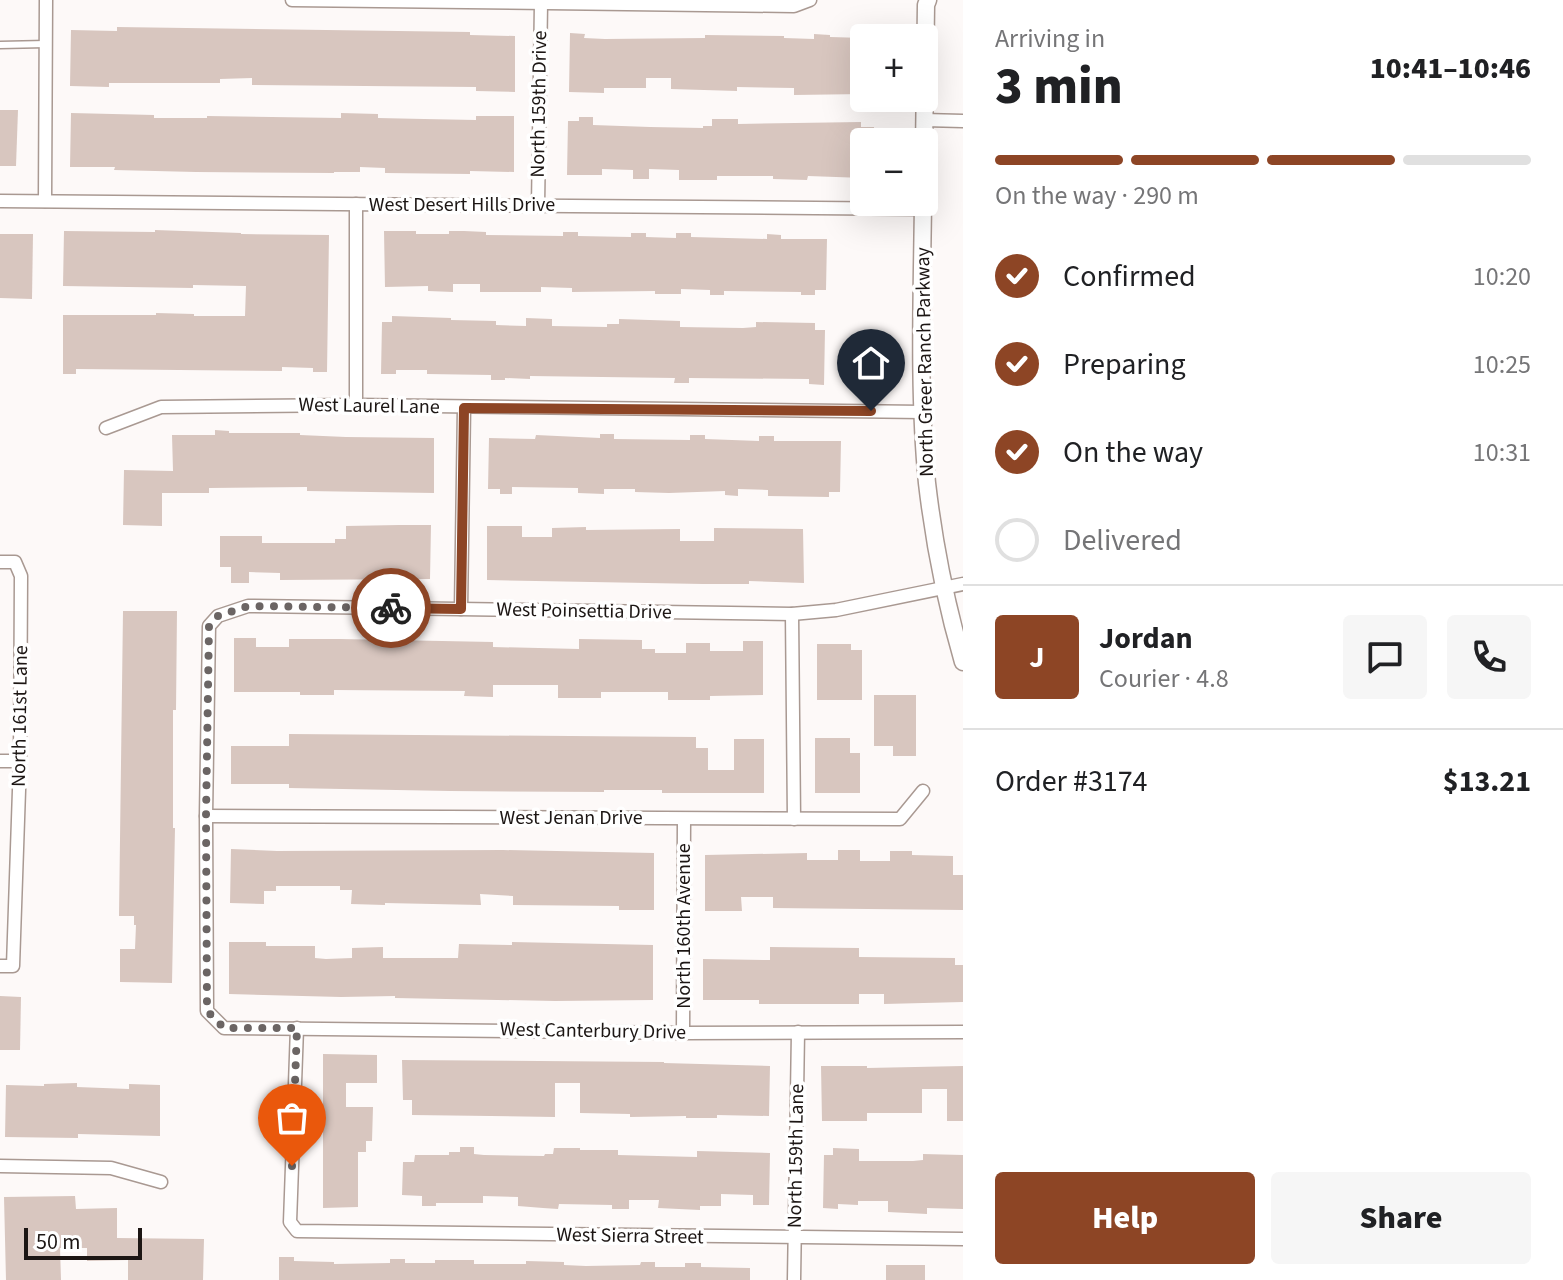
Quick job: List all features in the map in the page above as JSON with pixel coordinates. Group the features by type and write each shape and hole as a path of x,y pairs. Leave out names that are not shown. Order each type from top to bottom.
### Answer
{"street":[{"path":"45,201 46,0"},
{"path":"292,0 794,6 810,0"},
{"path":"924,128 926,2"},
{"name":"North 159th Drive","path":"538,206 541,3"},
{"path":"924,120 963,121"},
{"name":"West Desert Hills Drive","path":"0,201 850,206"},
{"path":"356,204 356,405"},
{"name":"North Greer Ranch Parkway","path":"923,216 923,412 927,485 945,588 963,662"},
{"name":"West Laurel Lane","path":"106,428 161,407 356,405 923,412"},
{"path":"461,609 464,408"},
{"name":"North 161st Lane","path":"0,562 15,562 21,576 20,761 7,966"},
{"name":"West Poinsettia Drive","path":"206,816 209,626 218,616 248,606 792,614 836,610 963,584"},
{"path":"792,614 794,819"},
{"path":"0,761 20,761"},
{"name":"West Jenan Drive","path":"206,816 900,819 923,791"},
{"name":"West Canterbury Drive","path":"206,816 207,1011 224,1028 683,1033 963,1032"},
{"name":"North 160th Avenue","path":"683,1033 684,819"},
{"name":"West Sierra Street","path":"297,1028 290,1222 297,1231 963,1239"},
{"name":"North 159th Lane","path":"794,1280 798,1032"},
{"path":"0,1166 111,1168 161,1182"}],"lane":[{"path":"0,45 46,44"}],"building":[{"path":"117,27 470,32 470,35 515,36 515,92 476,91 476,87 252,85 252,78 220,79 220,83 70,86 71,30 117,31"},
{"path":"570,33 585,34 584,38 605,39 705,38 705,35 814,39 814,34 850,38 850,94 794,95 794,88 737,87 737,91 671,89 671,78 646,78 646,88 604,88 604,93 569,92"},
{"path":"0,110 18,110 16,166 0,166"},
{"path":"71,113 154,115 154,118 341,118 341,113 378,114 378,118 476,120 476,116 514,116 514,172 385,173 385,168 360,167 360,172 334,173 196,172 70,167"},
{"path":"579,117 593,117 593,125 703,128 712,126 712,119 738,119 738,124 861,122 861,127 874,128 850,128 850,178 808,176 807,180 773,179 773,176 717,176 717,180 679,180 679,170 649,169 649,179 633,179 633,170 602,169 602,175 567,175 568,121 579,121"},
{"path":"64,231 329,235 327,372 313,372 313,368 282,367 282,371 76,369 76,374 63,374 63,315 156,313 245,316 246,286 63,286"},
{"path":"384,231 563,236 563,232 578,232 578,236 631,237 631,233 646,233 646,237 676,238 676,233 691,233 691,237 767,239 767,234 781,235 781,239 827,239 826,290 815,290 815,295 724,291 724,295 710,295 710,290 681,289 681,294 655,294 655,291 572,292 572,288 541,287 541,292 480,292 480,284 453,284 453,292 428,291 428,286 385,287"},
{"path":"0,234 33,234 32,299 0,298"},
{"path":"392,316 496,321 496,325 526,326 526,318 552,319 552,326 607,327 607,324 619,324 619,319 680,321 680,327 743,328 756,327 756,322 815,323 815,330 825,330 824,385 809,384 809,379 689,378 689,383 674,383 675,378 530,376 530,379 491,380 491,375 427,374 427,370 396,370 396,374 381,374 382,322 392,322"},
{"path":"215,430 229,433 434,438 434,493 307,491 307,487 209,488 209,493 162,493 162,526 123,525 124,470 173,471 172,435 215,435"},
{"path":"600,434 614,434 614,439 690,440 690,435 705,435 705,439 759,441 759,436 774,436 774,441 841,441 840,492 829,492 829,497 768,496 768,490 738,489 738,496 725,495 725,491 669,493 604,489 604,494 578,493 578,488 512,487 512,494 500,494 500,489 488,489 489,438 535,439 536,435 600,438"},
{"path":"431,525 430,579 280,580 280,573 249,572 249,583 231,583 231,567 220,567 220,536 262,536 262,543 335,543 335,539 346,539 346,526"},
{"path":"487,526 522,526 522,537 552,537 552,528 680,529 680,541 714,541 714,528 803,529 804,583 487,580"},
{"path":"123,611 177,611 176,710 173,710 175,828 172,983 120,982 120,949 135,949 136,925 134,916 119,916"},
{"path":"234,638 256,638 256,647 289,647 289,639 340,639 493,642 493,647 579,649 579,639 642,640 642,649 655,649 655,653 686,653 686,643 710,643 710,651 743,651 743,641 763,641 763,695 668,700 668,692 601,692 601,698 558,698 558,685 493,685 493,697 464,696 465,691 334,690 334,695 234,692"},
{"path":"817,644 851,644 851,650 862,650 862,700 817,700"},
{"path":"874,695 916,695 916,756 893,756 893,746 874,746"},
{"path":"289,734 696,737 696,748 708,748 708,770 734,770 734,739 764,739 764,793 450,791 231,784 231,746 289,746"},
{"path":"815,738 850,738 850,753 860,753 860,793 815,793"},
{"path":"231,849 654,853 654,910 619,910 619,906 513,905 513,896 480,894 481,905 351,904 352,890 340,890 340,886 276,886 276,891 264,891 264,904 230,903"},
{"path":"838,850 860,850 860,861 890,861 890,851 953,856 953,875 963,875 963,910 773,908 773,897 741,897 742,911 705,911 705,855 807,853 807,860 838,860"},
{"path":"229,942 315,946 315,958 326,959 352,958 352,948 383,947 383,958 458,958 459,944 653,945 653,1000 229,994"},
{"path":"770,947 859,948 859,957 955,958 955,965 963,965 963,1002 884,1004 884,994 859,994 859,1004 759,1004 759,1000 703,1000 703,959 770,960"},
{"path":"0,996 21,997 20,1050 0,1050"},
{"path":"323,1054 377,1055 377,1083 346,1083 346,1107 373,1107 372,1141 366,1141 366,1152 358,1152 358,1207 323,1208"},
{"path":"402,1060 770,1066 769,1116 686,1118 580,1113 580,1083 555,1083 555,1117 412,1115 412,1100 403,1100"},
{"path":"821,1066 963,1066 963,1121 947,1121 947,1089 922,1089 922,1113 867,1113 867,1121 822,1121"},
{"path":"77,1083 77,1087 129,1089 129,1084 160,1085 160,1136 78,1134 78,1138 5,1137 6,1085"},
{"path":"460,1147 474,1147 474,1154 484,1155 544,1156 553,1154 554,1148 618,1150 618,1155 697,1157 697,1151 770,1153 769,1205 753,1205 753,1195 721,1194 721,1206 700,1206 700,1210 658,1208 659,1200 629,1200 629,1209 612,1209 612,1205 559,1204 558,1209 518,1206 518,1197 483,1196 483,1203 422,1206 422,1196 402,1195 403,1162 414,1162 415,1155 449,1155 449,1152 460,1152"},
{"path":"833,1148 859,1149 859,1161 923,1160 923,1154 963,1155 963,1209 927,1208 927,1214 888,1212 888,1201 858,1201 858,1205 838,1204 838,1209 823,1208 824,1155 833,1155"},
{"path":"75,1196 76,1209 117,1208 117,1238 204,1239 203,1280 128,1280 128,1260 87,1261 87,1248 60,1248 61,1280 6,1280 4,1197"},
{"path":"279,1257 334,1264 390,1263 390,1259 405,1259 405,1263 474,1260 474,1264 526,1264 526,1261 586,1266 655,1262 655,1267 685,1267 685,1263 701,1263 701,1267 750,1268 750,1280 279,1280"},
{"path":"886,1265 925,1265 925,1280 886,1280"}],"way so far":[{"path":"292,1166 297,1028 224,1028 207,1011 209,626 218,616 248,606 391,608"}],"route":[{"path":"391,608 461,609 464,408 871,411"}]}
